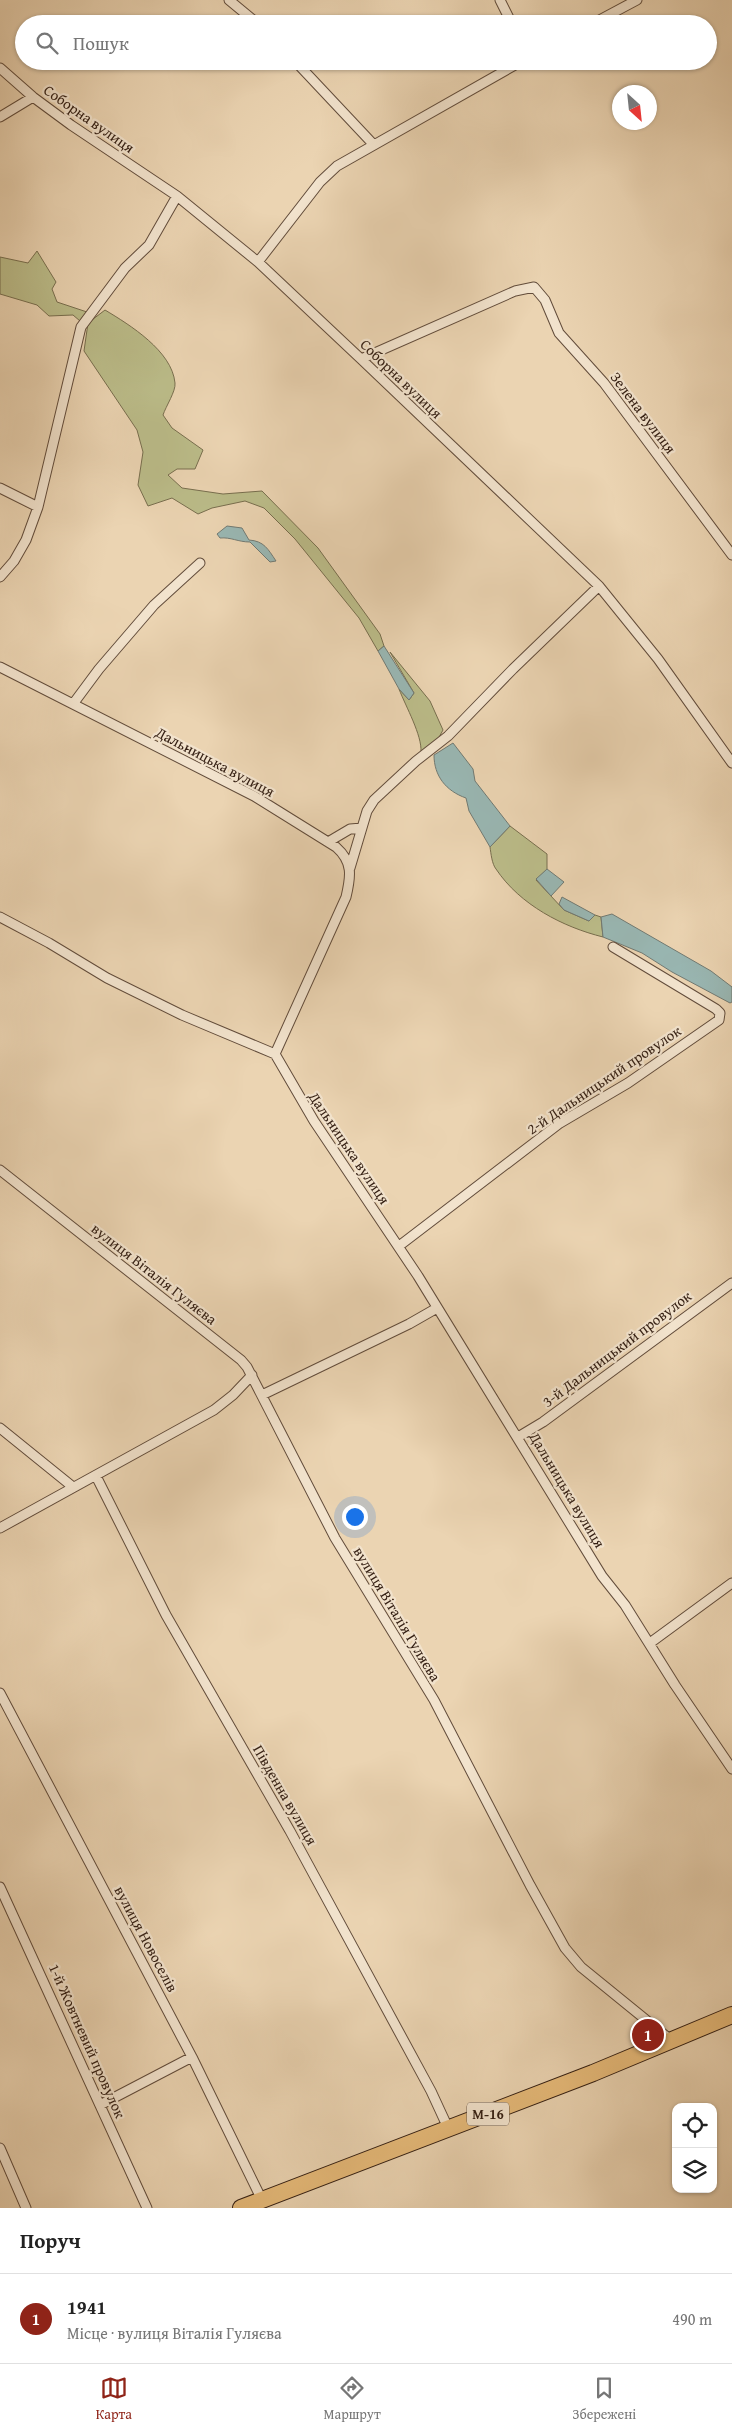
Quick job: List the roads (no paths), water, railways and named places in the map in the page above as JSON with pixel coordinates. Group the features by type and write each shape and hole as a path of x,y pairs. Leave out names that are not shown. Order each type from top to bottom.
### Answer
{"highway":[{"name":"М-16","path":"241,2208 449,2130 672,2042 732,2015"}],"street":[{"path":"228,0 247,15"},
{"path":"500,0 508,15"},
{"path":"609,15 637,0"},
{"name":"Соборна вулиця","path":"0,68 33,97 177,196 258,262 361,359 599,586 658,659 732,763"},
{"path":"303,70 373,144"},
{"path":"258,262 320,182 338,166 373,144 506,70"},
{"path":"0,117 33,97"},
{"path":"0,577 14,561 26,540 38,507 78,336 84,323 125,268 149,245 177,196"},
{"name":"Зелена вулиця","path":"361,359 515,291 534,287 545,300 559,333 604,383 732,555"},
{"path":"0,488 38,507"},
{"path":"73,704 99,669 154,605 200,563"},
{"path":"0,917 132,990 182,1015 275,1054 346,896 350,868 367,811 374,800 416,761 448,736 512,668 599,586"},
{"name":"Дальницька вулиця","path":"0,667 254,796 343,852 350,868"},
{"path":"328,842 350,829 362,828"},
{"name":"2-й Дальницький провулок","path":"399,1246 560,1123 628,1083 719,1020 720,1013 716,1009 613,947"},
{"name":"Дальницька вулиця","path":"275,1054 314,1121 399,1246 602,1576 625,1605 675,1685 731,1765"},
{"name":"вулиця Віталія Гуляєва","path":"0,1170 241,1360 252,1375 335,1538 434,1700 530,1885 565,1948 581,1967 672,2042"},
{"name":"3-й Дальницький провулок","path":"518,1437 543,1422 732,1283"},
{"path":"262,1395 409,1324 437,1308"},
{"path":"0,1528 214,1410 233,1396 252,1375"},
{"path":"0,1428 73,1487"},
{"name":"Південна вулиця","path":"96,1476 166,1615 290,1831 432,2092 449,2130"},
{"path":"650,1643 732,1583"},
{"name":"вулиця Новоселів","path":"0,1693 192,2056 262,2200"},
{"name":"1-й Жовтневий провулок","path":"0,1887 147,2208"},
{"path":"100,2105 192,2056"},
{"path":"0,2148 26,2208"}],"water":[{"path":"227,526 242,528 249,540 262,544 276,561 270,562 250,542 220,538 217,534"},
{"path":"384,646 414,693 409,700 399,689 378,651"},
{"path":"453,743 473,769 475,781 510,826 490,847 469,811 466,798 447,787 436,770 434,755"},
{"path":"547,869 564,882 551,896 536,879"},
{"path":"562,897 595,915 589,921 564,910 559,904"},
{"path":"612,914 711,971 732,987 732,1002 730,1003 672,972 642,953 603,937 601,917"}],"place":[{"name":"1941","path":"648,2035"}]}
